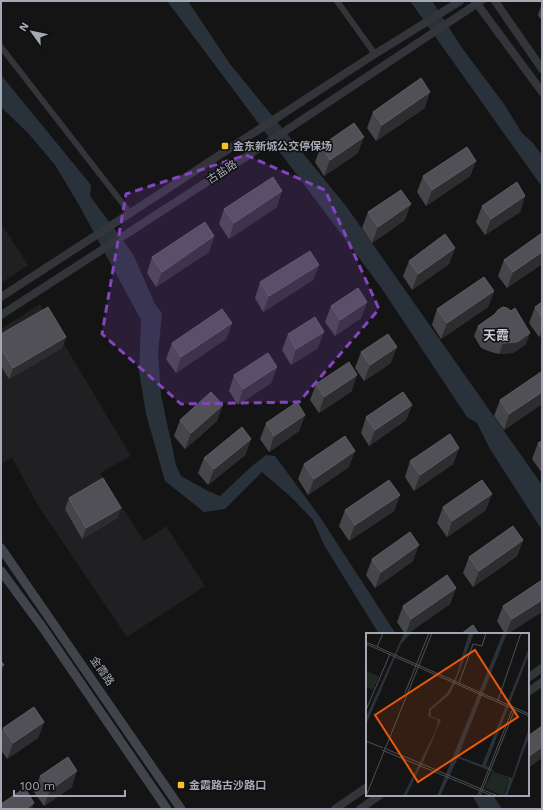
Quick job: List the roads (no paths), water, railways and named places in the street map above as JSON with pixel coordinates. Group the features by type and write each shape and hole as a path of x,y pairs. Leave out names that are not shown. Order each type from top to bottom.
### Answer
{"main road":[{"name":"金霞路","path":"1,548 181,809"},
{"path":"1,571 43,628 167,809"}],"street":[{"path":"337,1 374,54"},
{"name":"古盐路","path":"1,297 374,54 460,1"},
{"path":"495,1 542,70"},
{"path":"478,2 542,92"},
{"name":"古盐路","path":"1,314 264,145 478,2"},
{"path":"1,47 130,213"},
{"path":"529,677 542,668"},
{"path":"529,691 542,682"},
{"path":"335,809 366,788"},
{"path":"360,809 379,796"}],"place":[{"name":"金东新城公交停保场","path":"225,146"},
{"name":"金霞路古沙路口","path":"181,785"}],"district":[{"name":"天霞","path":"496,335"}]}
